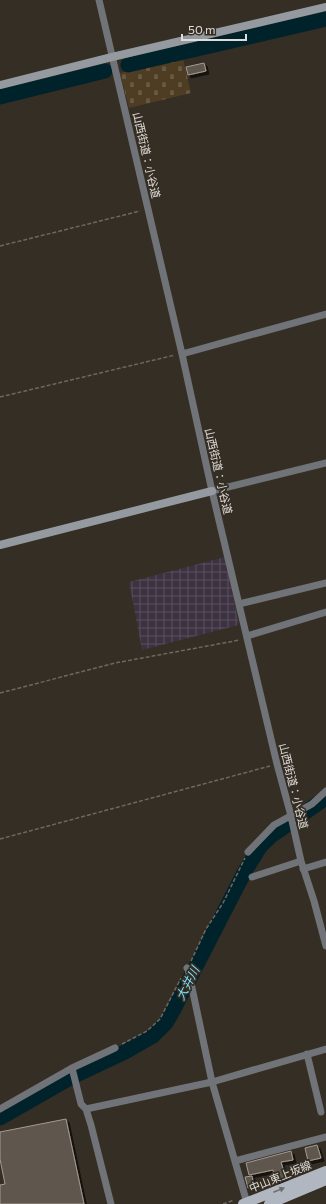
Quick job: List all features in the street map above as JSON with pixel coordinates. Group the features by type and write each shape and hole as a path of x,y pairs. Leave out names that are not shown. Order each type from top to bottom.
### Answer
{"main road":[{"name":"中山東上坂線","path":"245,1203 326,1170"},
{"name":"中山東上坂線","path":"268,1204 326,1180"}],"street":[{"name":"山西街道：小谷道","path":"99,0 149,209 212,491 277,764 303,869 314,901 326,946"},
{"path":"0,85 326,7"},
{"path":"182,354 326,314"},
{"path":"0,545 326,463"},
{"path":"239,604 326,583"},
{"path":"247,637 326,612"},
{"path":"248,852 274,824 312,804 326,791"},
{"path":"252,877 301,861"},
{"path":"303,869 326,862"},
{"path":"187,968 212,1082 235,1161 245,1203"},
{"path":"0,1109 72,1068 115,1048"},
{"path":"86,1109 212,1082 326,1049"},
{"path":"307,1054 322,1112"},
{"path":"72,1068 81,1104 86,1109 111,1204"},
{"path":"235,1161 326,1137"}],"path":[{"path":"0,246 149,209"},
{"path":"0,397 182,354"},
{"path":"0,693 115,663 247,637"},
{"path":"0,839 277,764"},
{"path":"115,1048 147,1031 160,1019 206,929 223,903 248,852"}],"shaded area":[{"path":"225,557 239,625 142,650 129,582"}],"green space":[{"path":"183,58 191,93 129,108 120,73"}],"building":[{"path":"204,63 206,71 188,75 186,67"},
{"path":"66,1119 84,1204 0,1204 0,1185 5,1184 0,1159 0,1132"},
{"path":"317,1145 321,1158 308,1161 305,1148"},
{"path":"291,1151 293,1160 281,1162 286,1179 276,1182 273,1170 249,1175 246,1163"},
{"path":"252,1176 254,1186 248,1188 245,1177"}],"waterway":[{"path":"128,65 326,19"},
{"path":"0,97 105,71"},
{"name":"大井川","path":"0,1118 70,1078 125,1052 153,1036 166,1023 174,1009 245,871 260,847 271,836 326,798"}]}
